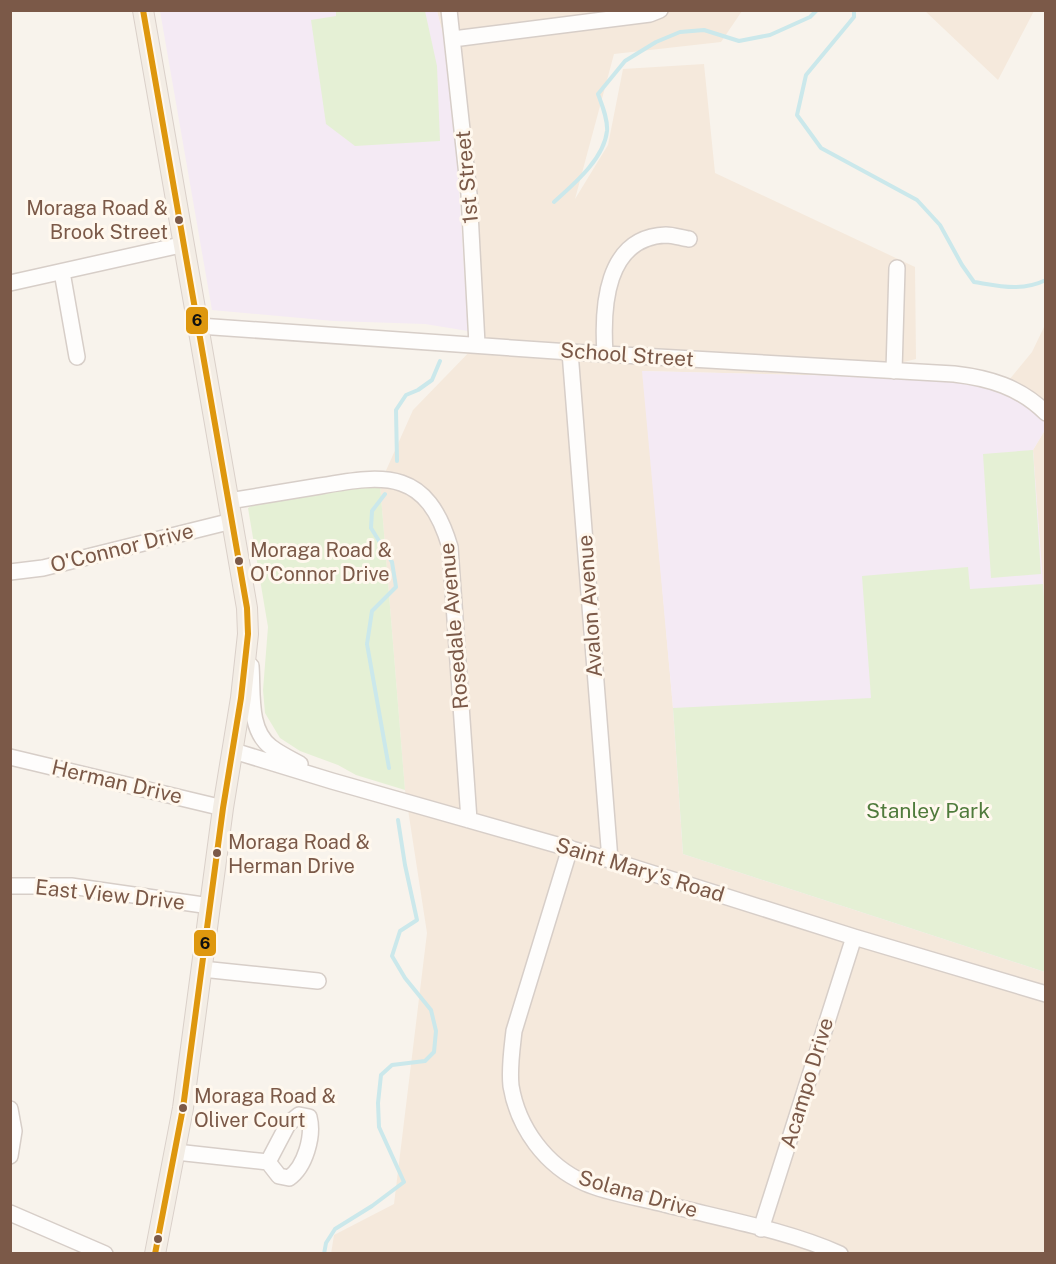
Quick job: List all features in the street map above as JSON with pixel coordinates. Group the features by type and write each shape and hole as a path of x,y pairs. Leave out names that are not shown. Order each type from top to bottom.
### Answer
{"main road":[{"path":"143,10 200,326 247,608 248,634 242,698 223,808 176,1152 155,1254"}],"street":[{"name":"1st Street","path":"449,10 470,194 477,344"},
{"path":"453,39 654,13 660,10"},
{"path":"605,353 603,334 606,295 610,280 624,253 635,244 650,237 668,235 689,239"},
{"path":"10,283 184,244"},
{"path":"894,371 897,268"},
{"path":"62,272 77,357"},
{"name":"School Street","path":"200,326 570,352 954,374 993,380 1016,391 1046,413"},
{"name":"Avalon Avenue","path":"570,352 610,860"},
{"name":"Rosedale Avenue","path":"229,501 362,478 388,479 406,484 421,494 434,510 444,527 450,547 469,820"},
{"name":"O'Connor Drive","path":"10,572 43,568 232,521"},
{"path":"248,634 253,708 259,733 270,747 332,781"},
{"name":"Saint Mary's Road","path":"234,751 570,848 854,937 1046,994"},
{"name":"Herman Drive","path":"10,757 223,808"},
{"name":"Solana Drive","path":"570,848 514,1031 511,1085 519,1117 535,1143 555,1164 588,1184 826,1247 840,1254"},
{"name":"East View Drive","path":"10,886 71,886 210,906"},
{"name":"Acampo Drive","path":"761,1229 854,937"},
{"path":"202,969 318,981"},
{"path":"10,1109 14,1131 10,1156"},
{"path":"176,1152 267,1162"},
{"path":"10,1212 105,1254"}],"shaded area":[{"path":"160,11 437,11 451,65 468,331 425,324 334,321 212,310"},
{"path":"437,11 742,11 721,42 614,54 575,199 608,145 623,69 704,64 715,173 915,267 916,359 847,376 643,371 673,708 683,854 1045,972 1045,1253 331,1254 334,1235 394,1204 427,933 405,790 380,484 413,410 477,344 451,65"},
{"path":"925,11 1034,11 998,80"},
{"path":"1045,325 1045,420 1005,385 1032,352"},
{"path":"642,371 847,376 1005,385 1045,420 1045,430 1033,450 1046,621 1045,972 683,854 673,708"},
{"path":"1045,430 1045,621 1033,450"}],"green space":[{"path":"336,11 425,11 437,66 440,141 355,146 326,124 311,20 336,16"},
{"path":"1033,450 1041,574 991,578 983,454"},
{"path":"380,484 405,790 356,775 338,765 300,751 280,738 265,713 263,690 268,627 248,508 255,504 357,485"},
{"name":"Stanley Park","path":"968,567 970,589 1043,584 1046,621 1045,972 683,854 673,708 871,698 862,576"}],"waterway":[{"path":"554,202 587,170 600,151 605,141 607,126 598,94 625,61 656,42 680,32 704,30 739,41 770,35 810,17 817,10"},
{"path":"854,10 854,17 806,75 797,115 821,148 917,200 940,225 974,282 1019,287 1046,280"},
{"path":"397,461 396,410 406,395 432,380 440,361"},
{"path":"385,494 372,511 371,528 392,562 396,587 372,611 367,644 389,768"},
{"path":"324,1254 326,1243 335,1229 372,1206 404,1182 379,1127 378,1103 381,1075 392,1065 425,1061 434,1052 436,1031 431,1010 405,978 392,956 400,931 417,920 398,820"}],"transit line":[{"name":"6","path":"143,10 247,608 248,634 183,1108 155,1254"}],"place":[{"name":"Moraga Road & Brook Street","path":"179,220"},
{"name":"Moraga Road & O'Connor Drive","path":"239,561"},
{"name":"Moraga Road & Herman Drive","path":"217,853"},
{"name":"Moraga Road & Oliver Court","path":"183,1108"}]}
